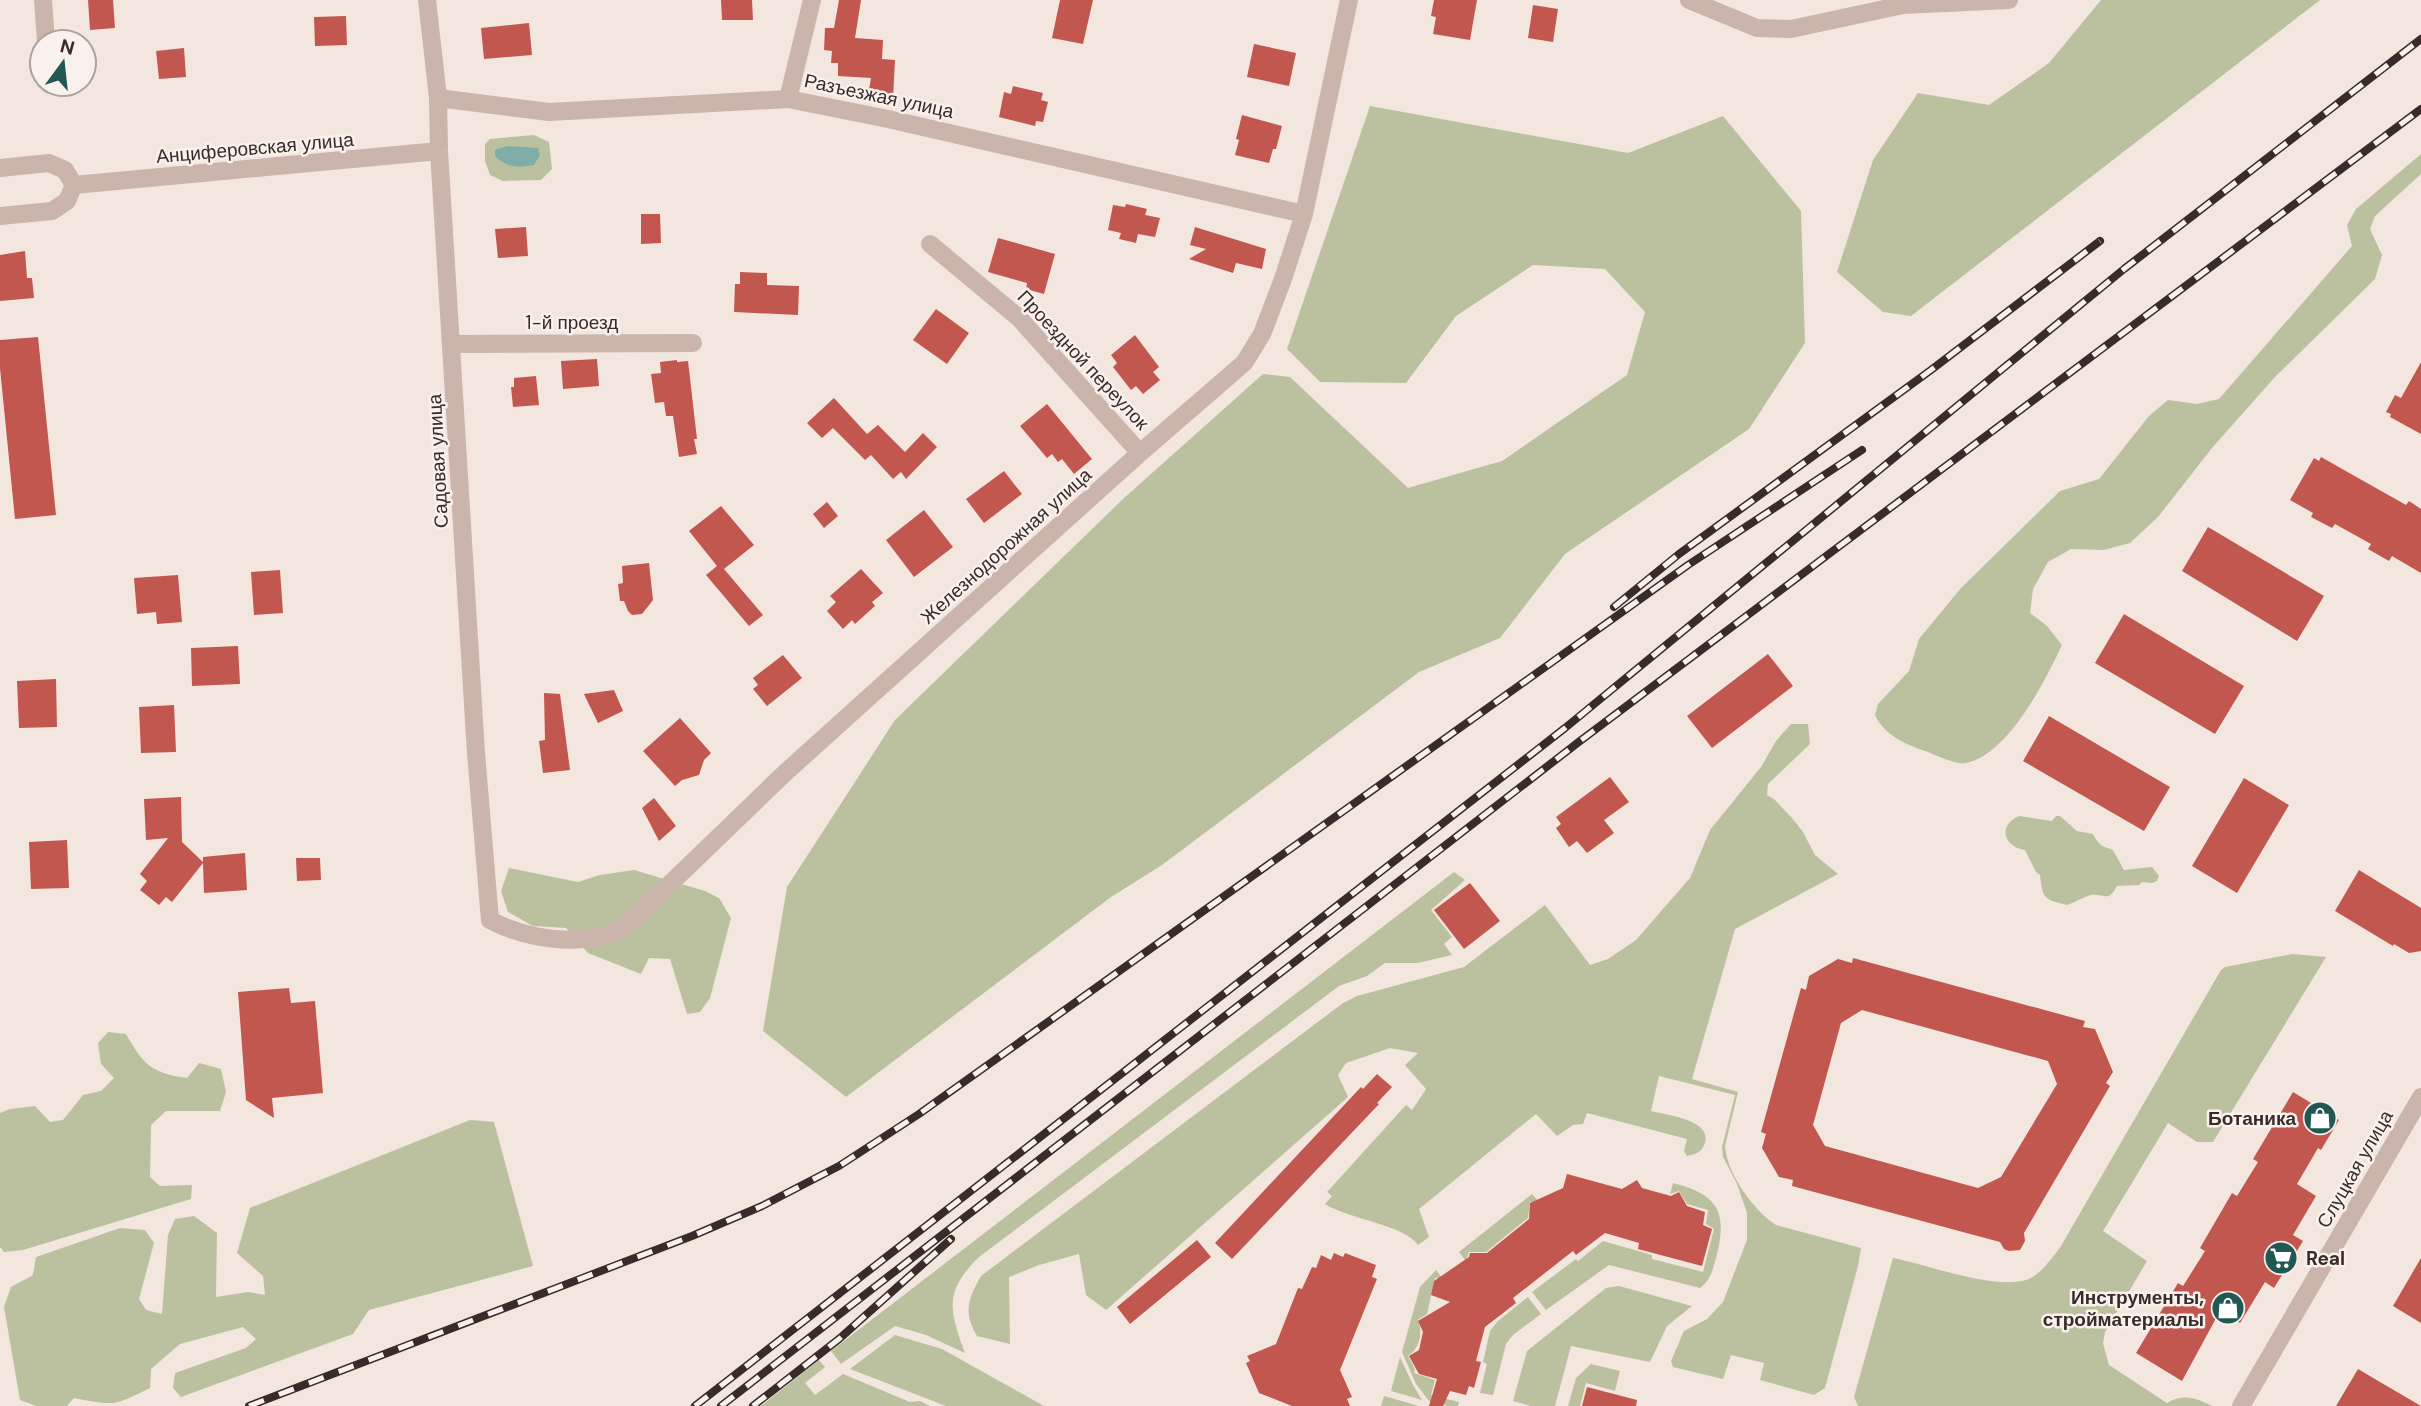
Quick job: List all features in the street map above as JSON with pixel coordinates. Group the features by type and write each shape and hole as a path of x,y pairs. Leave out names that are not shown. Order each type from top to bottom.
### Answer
{"street":[{"path":"43,0 45,28"},
{"name":"Садовая улица","path":"427,0 438,98 439,151 477,754 490,920"},
{"path":"788,99 812,0"},
{"name":"Железнодорожная улица","path":"490,920 505,929 550,939 586,939 622,930 786,772 1140,453 1244,363 1262,334 1304,214 1349,0"},
{"path":"1689,0 1757,28 1791,29 1903,5 2009,0"},
{"name":"Разъезжая улица","path":"438,98 549,112 788,99 888,119 1304,214"},
{"name":"Анциферовская улица","path":"74,185 439,151"},
{"path":"0,168 49,163 65,170 74,185 67,201 52,211 0,216"},
{"name":"Проездной переулок","path":"930,244 1018,318 1140,453"},
{"name":"1-й проезд","path":"452,344 693,343"},
{"name":"Слуцкая улица","path":"2241,1406 2421,1097"}],"green space":[{"path":"2101,0 2320,0 1911,316 1883,312 1837,272 1873,160 1918,93 1989,105 2049,63"},
{"path":"1370,106 1628,153 1723,116 1801,211 1805,343 1749,429 1565,554 1500,638 1419,672 1162,865 1111,897 846,1097 763,1031 787,887 895,720 1124,498 1263,374 1290,377 1408,488 1502,461 1627,375 1645,312 1605,269 1533,265 1456,316 1406,383 1320,382 1287,349"},
{"path":"534,135 549,142 552,169 541,180 503,181 490,175 485,161 485,144 490,139"},
{"path":"2421,154 2421,174 2375,216 2370,229 2382,255 2375,279 2274,378 2212,448 2158,517 2130,543 2104,550 2071,549 2048,562 2033,589 2030,613 2047,626 2062,645 2046,678 2010,732 1981,757 1966,763 1956,763 1910,745 1884,728 1875,715 1878,704 1909,671 1919,639 1961,588 2060,491 2099,479 2149,416 2168,400 2197,404 2219,399 2352,246 2347,225 2356,209"},
{"path":"1791,724 1808,724 1810,744 1768,784 1767,795 1792,818 1815,855 1838,874 1735,929 1692,1079 1738,1092 1725,1146 1736,1180 1759,1211 1776,1225 1861,1248 1825,1388 1814,1395 1760,1380 1764,1363 1731,1355 1723,1379 1673,1367 1671,1361 1684,1331 1707,1319 1723,1302 1747,1240 1747,1213 1737,1184 1723,1157 1722,1147 1735,1095 1659,1076 1651,1111 1687,1120 1702,1129 1705,1135 1702,1149 1687,1156 1684,1151 1687,1139 1587,1113 1583,1124 1573,1125 1557,1136 1536,1114 1419,1209 1429,1237 1418,1245 1402,1232 1325,1204 1332,1196 1327,1192 1406,1105 1412,1110 1426,1089 1405,1065 1418,1053 1390,1048 1346,1063 1338,1075 1348,1097 1106,1310 1086,1295 1079,1254 1009,1277 1010,1344 977,1336 970,1320 969,1306 981,1276 1343,1003 1357,996 1464,967 1545,905 1590,965 1608,959 1636,940 1690,878 1710,830 1761,767 1776,741"},
{"path":"2019,816 2052,821 2056,816 2060,816 2077,831 2093,834 2101,845 2113,850 2124,870 2152,867 2159,876 2157,881 2117,886 2110,895 2088,896 2067,905 2053,901 2046,897 2040,875 2025,850 2012,845 2006,836 2008,825"},
{"path":"509,868 578,882 600,875 634,870 705,891 719,898 731,918 710,998 700,1012 687,1014 670,959 649,958 641,974 588,953 566,928 533,926 508,912 501,891"},
{"path":"1454,872 1465,880 1431,910 1452,937 1444,944 1452,955 1418,963 1385,963 1367,976 1339,986 979,1257 960,1280 953,1302 953,1313 965,1353 926,1335 895,1326 841,1364 831,1351"},
{"path":"2292,954 2326,957 2213,1142 2197,1142 2168,1123 2103,1231 2147,1261 2105,1332 2103,1343 2109,1365 2167,1403 2179,1398 2190,1398 2212,1406 1858,1406 1854,1397 1893,1258 1983,1280 2018,1282 2035,1275 2048,1264 2061,1246 2221,970"},
{"path":"108,1032 126,1034 143,1060 165,1073 187,1078 199,1063 221,1069 226,1092 220,1111 166,1111 151,1125 150,1177 160,1186 192,1185 191,1199 23,1250 4,1252 0,1247 0,1113 35,1106 50,1122 63,1120 83,1095 101,1091 114,1078 101,1064 98,1043"},
{"path":"470,1120 494,1122 533,1266 369,1310 353,1334 181,1397 173,1388 175,1373 246,1348 256,1339 243,1327 180,1344 151,1369 150,1388 114,1403 74,1398 67,1406 36,1406 20,1400 4,1307 11,1287 33,1275 36,1257 120,1228 145,1230 154,1243 139,1299 146,1310 162,1314 168,1235 175,1219 194,1216 217,1233 216,1297 248,1292 265,1295 263,1276 237,1253 250,1208"},
{"path":"1673,1183 1688,1187 1709,1199 1719,1215 1721,1226 1717,1254 1712,1273 1704,1285 1700,1288 1609,1265 1546,1310 1532,1292 1603,1241 1652,1255 1652,1259 1703,1272 1714,1229 1706,1224 1708,1210 1687,1204 1679,1191 1670,1194"},
{"path":"1532,1194 1539,1202 1530,1202 1528,1218 1486,1252 1469,1252 1466,1261 1459,1252"},
{"path":"1436,1270 1442,1278 1435,1278 1427,1314 1418,1320 1419,1340 1408,1356 1415,1369 1414,1373 1435,1380 1431,1395 1459,1402 1458,1406 1429,1401 1416,1384 1402,1352 1420,1287"},
{"path":"1619,1286 1692,1306 1667,1326 1650,1362 1571,1346 1555,1406 1531,1406 1513,1401 1527,1351 1606,1288"},
{"path":"1528,1297 1541,1314 1513,1335 1506,1344 1493,1395 1480,1393 1487,1364 1483,1362 1490,1331 1498,1321"},
{"path":"895,1335 942,1349 1044,1406 946,1406 850,1369"},
{"path":"1400,1357 1413,1385 1422,1400 1391,1391"},
{"path":"819,1360 825,1367 805,1383 815,1395 843,1374 910,1402 920,1401 930,1406 761,1406"},
{"path":"1591,1364 1620,1371 1615,1391 1586,1383 1580,1406 1568,1406 1576,1378"},
{"path":"1384,1396 1419,1406 1381,1406"}],"water":[{"path":"507,146 538,148 540,155 534,165 508,165 495,156 495,150"}],"building":[{"path":"88,0 113,0 115,28 90,28"},
{"path":"721,0 752,0 753,20 722,20"},
{"path":"839,0 861,0 855,38 883,40 882,59 895,60 893,98 868,95 871,78 838,76 838,63 831,63 832,51 824,50 825,28 834,28"},
{"path":"1060,0 1093,0 1083,44 1052,38"},
{"path":"1434,0 1477,0 1470,40 1433,34 1436,17 1431,16"},
{"path":"1533,5 1558,9 1553,42 1528,38"},
{"path":"346,16 347,45 315,46 314,17"},
{"path":"529,23 532,55 484,59 481,28"},
{"path":"1254,44 1296,53 1289,86 1247,77"},
{"path":"184,48 186,77 159,79 156,51"},
{"path":"1013,86 1043,93 1041,100 1048,102 1043,122 1036,121 1035,126 999,117 1004,92 1011,94"},
{"path":"1242,115 1282,126 1269,163 1235,155"},
{"path":"1126,204 1147,209 1145,215 1160,218 1155,237 1138,234 1136,243 1119,239 1121,233 1108,230 1113,205 1125,207"},
{"path":"641,214 660,214 661,243 641,244"},
{"path":"526,227 528,256 498,258 495,229"},
{"path":"1195,227 1266,249 1262,269 1236,263 1233,273 1189,259 1206,249 1190,245"},
{"path":"998,238 1055,254 1044,294 1026,289 1027,283 988,272"},
{"path":"25,251 27,278 32,278 34,298 0,301 0,255"},
{"path":"740,272 767,273 767,285 799,286 798,315 734,312 735,284 740,284"},
{"path":"936,309 969,333 947,364 913,340"},
{"path":"1135,335 1159,367 1153,372 1160,380 1143,394 1136,386 1131,390 1113,367 1117,363 1111,355"},
{"path":"38,337 56,515 15,519 0,368 0,340"},
{"path":"597,359 599,386 563,389 561,361"},
{"path":"688,361 697,439 694,439 697,454 679,457 673,416 666,416 664,402 655,403 651,374 661,373 660,362"},
{"path":"2421,362 2421,434 2390,417 2391,414 2386,412 2395,395 2401,398"},
{"path":"536,376 539,405 513,407 511,387 514,387 514,378"},
{"path":"834,398 867,434 878,425 905,452 923,433 937,447 906,479 901,472 893,479 871,455 865,460 833,428 822,438 807,423"},
{"path":"1047,404 1092,459 1074,474 1062,459 1058,462 1052,454 1047,458 1020,426"},
{"path":"2321,457 2406,505 2409,501 2421,509 2421,573 2392,556 2389,561 2368,549 2371,544 2335,524 2332,528 2311,517 2313,513 2290,500 2314,458 2319,461"},
{"path":"1004,471 1022,494 984,523 966,499"},
{"path":"827,502 838,516 824,528 813,514"},
{"path":"721,506 754,545 724,569 763,615 749,626 706,575 717,566 689,531"},
{"path":"924,510 953,547 914,577 886,540"},
{"path":"2208,527 2324,596 2297,641 2182,571"},
{"path":"649,563 653,600 642,614 632,615 624,601 620,601 618,584 623,583 622,566"},
{"path":"861,569 883,593 872,602 875,606 855,624 852,620 843,629 827,611 836,602 830,596"},
{"path":"280,570 283,613 254,615 251,572"},
{"path":"178,575 182,622 157,624 156,612 137,614 134,578"},
{"path":"2124,614 2244,686 2215,734 2095,663"},
{"path":"238,646 240,684 192,686 191,648"},
{"path":"1768,654 1793,686 1712,748 1687,716"},
{"path":"783,655 802,678 767,706 753,689 758,685 753,678"},
{"path":"56,679 57,727 19,728 17,681"},
{"path":"614,690 623,711 598,723 584,694"},
{"path":"544,693 560,694 570,770 543,773 539,741 545,740"},
{"path":"174,705 176,752 141,753 139,707"},
{"path":"2049,716 2170,787 2144,831 2023,761"},
{"path":"680,718 711,753 704,760 699,775 682,780 675,786 643,751"},
{"path":"1610,777 1629,802 1604,820 1614,833 1587,853 1577,841 1569,847 1556,828 1561,824 1556,817"},
{"path":"2244,778 2289,805 2237,893 2192,866"},
{"path":"181,797 182,842 203,862 203,857 245,853 247,890 204,893 203,863 172,902 166,897 159,905 140,890 147,881 140,874 168,838 146,840 144,799"},
{"path":"654,798 676,826 659,841 642,808"},
{"path":"67,840 69,888 31,889 29,842"},
{"path":"296,858 320,858 321,880 297,881"},
{"path":"2359,870 2421,908 2421,951 2409,953 2394,944 2393,946 2335,911"},
{"path":"1470,883 1500,921 1464,949 1434,910"},
{"path":"1853,958 2085,1021 2083,1027 2095,1029 2113,1072 2106,1083 2110,1086 2024,1233 2025,1241 2020,1250 2009,1251 2004,1249 2000,1242 1792,1186 1793,1180 1779,1177 1762,1148 1766,1134 1761,1132 1801,988 1806,990 1809,976 1838,959 1852,963","holes":["1862,1010 2048,1061 2057,1084 2001,1177 1978,1188 1825,1146 1813,1125 1841,1023"]},
{"path":"289,988 291,1003 315,1001 323,1093 272,1098 274,1118 246,1100 238,992"},
{"path":"1377,1074 1392,1087 1377,1103 1379,1104 1232,1259 1215,1243 1361,1087 1363,1089"},
{"path":"2293,1092 2339,1120 2321,1150 2318,1148 2297,1184 2316,1196 2293,1235 2303,1241 2274,1288 2265,1282 2240,1323 2220,1311 2182,1381 2136,1353 2178,1283 2183,1286 2205,1251 2200,1248 2232,1193 2237,1196 2258,1162 2253,1159"},
{"path":"1567,1174 1622,1189 1637,1180 1642,1188 1671,1196 1679,1192 1687,1206 1705,1212 1703,1225 1712,1229 1702,1266 1638,1249 1639,1243 1605,1233 1576,1255 1573,1251 1513,1298 1516,1303 1485,1327 1476,1361 1481,1362 1474,1388 1469,1386 1466,1395 1450,1391 1443,1406 1429,1406 1437,1379 1419,1374 1409,1356 1419,1350 1423,1332 1418,1321 1450,1302 1431,1295 1434,1281 1469,1257 1470,1253 1487,1253 1529,1219 1530,1203 1563,1188"},
{"path":"1197,1240 1211,1257 1130,1324 1117,1307"},
{"path":"1334,1253 1343,1257 1345,1253 1376,1265 1372,1277 1377,1279 1340,1370 1352,1397 1347,1399 1350,1406 1292,1406 1259,1393 1246,1363 1250,1361 1247,1356 1276,1344 1298,1288 1302,1289 1321,1255 1331,1260"},
{"path":"2421,1258 2421,1323 2393,1306"},
{"path":"2358,1369 2380,1382 2421,1406 2336,1406"},
{"path":"1587,1387 1637,1400 1636,1406 1582,1406"}],"railway":[{"path":"695,1406 1565,728 2124,269 2421,39"},
{"path":"721,1406 1580,741 2421,109"},
{"path":"1614,607 1679,554 1931,370 2100,241"},
{"path":"249,1406 692,1236 762,1206 839,1166 919,1114 1688,565 1862,450"},
{"path":"753,1406 839,1339 951,1239"}],"place":[{"name":"Ботаника","path":"2320,1118"},
{"name":"Real","path":"2281,1258"},
{"name":"Инструменты, стройматериалы","path":"2228,1308"}]}
